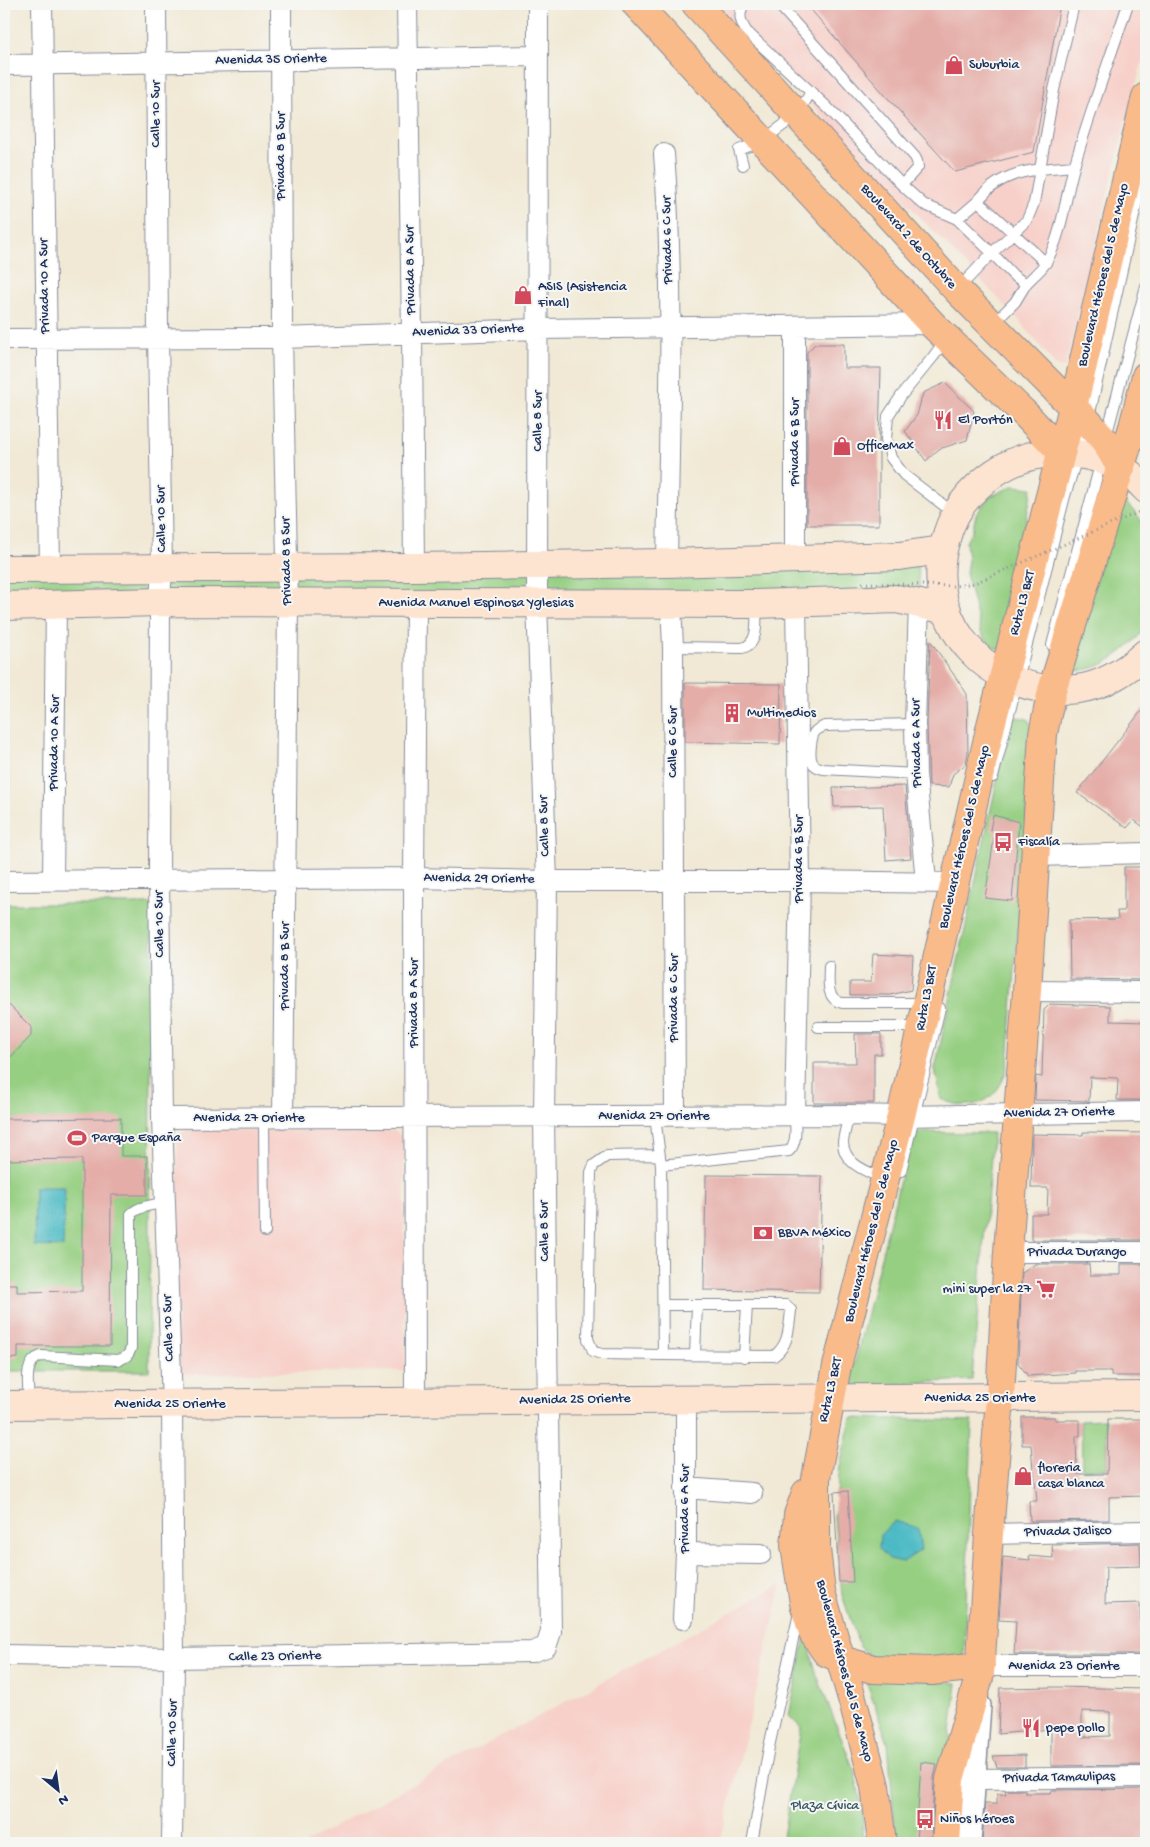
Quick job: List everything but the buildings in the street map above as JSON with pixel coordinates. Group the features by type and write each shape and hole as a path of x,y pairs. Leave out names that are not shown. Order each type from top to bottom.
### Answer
{"main road":[{"path":"636,4 939,331 1027,416 1090,443 1140,482 1146,489"},
{"name":"Boulevard 2 de Octubre","path":"696,4 957,290 992,325 1090,443"},
{"name":"Boulevard Héroes del 5 de Mayo","path":"882,1843 875,1786 844,1660 821,1592 816,1549 823,1468 839,1395 837,1366 892,1181 908,1116 954,883 991,725 1031,684 1090,443 1146,97"},
{"name":"Boulevard Héroes del 5 de Mayo","path":"946,1843 950,1779 978,1669 989,1534 995,1398 1008,1252 1009,1113 1027,991 1043,734 1031,684 1090,443 1146,376"},
{"path":"1090,443 1035,455 1011,463 989,476 970,493 955,514 942,550 941,580 947,610 956,631 969,649 985,665 1031,684 1078,689 1104,682 1127,670 1146,653"},
{"path":"4,569 414,567 667,563 899,556 942,550"},
{"name":"Avenida Manuel Espinosa Yglesias","path":"4,606 160,602 756,604 897,599 947,610"},
{"name":"Avenida 25 Oriente","path":"16,1405 686,1399 839,1395 995,1398 1146,1396"},
{"path":"823,1468 805,1494 798,1515 795,1546 804,1603 813,1633 826,1652 873,1669 902,1671 978,1669"}],"street":[{"name":"Privada 10 A Sur","path":"42,4 50,568"},
{"name":"Calle 10 Sur","path":"156,4 158,338 162,568 160,602 159,879 164,1203 172,1405 174,1658 172,1843"},
{"name":"Privada 8 B Sur","path":"274,1118 285,878 288,603 282,338 280,4"},
{"name":"Privada 8 A Sur","path":"407,4 414,567"},
{"name":"Calle 8 Sur","path":"538,4 538,603 548,881 544,1117 551,1632 546,1647"},
{"name":"Avenida 35 Oriente","path":"4,64 538,56"},
{"name":"Privada 6 C Sur","path":"664,154 668,204 670,327"},
{"name":"Avenida 33 Oriente","path":"4,339 282,338 538,329 670,327 795,326 939,331"},
{"name":"Privada 6 B Sur","path":"795,326 795,559"},
{"path":"667,563 670,327"},
{"name":"Privada 6 B Sur","path":"795,1115 800,881 796,602"},
{"name":"Privada 8 A Sur","path":"415,1402 414,878 416,603"},
{"name":"Calle 6 C Sur","path":"671,603 673,647 674,881"},
{"name":"Privada 6 A Sur","path":"919,603 915,724 916,774 926,882"},
{"name":"Privada 10 A Sur","path":"53,880 56,605"},
{"path":"1036,856 1146,853"},
{"name":"Avenida 29 Oriente","path":"4,881 414,878 548,881 954,883"},
{"name":"Privada 6 C Sur","path":"665,1116 674,881"},
{"path":"1027,991 1146,992"},
{"name":"Avenida 27 Oriente","path":"162,1118 908,1116 1146,1112"},
{"name":"Privada Durango","path":"1008,1252 1146,1252"},
{"name":"Privada 6 A Sur","path":"683,1619 686,1553 686,1399"},
{"path":"685,1488 752,1493"},
{"name":"Privada Jalisco","path":"989,1534 1146,1531"},
{"path":"686,1553 761,1554"},
{"name":"Calle 23 Oriente","path":"4,1655 174,1658 532,1652 546,1647"},
{"name":"Avenida 23 Oriente","path":"978,1669 1146,1666"},
{"name":"Boulevard Héroes del 5 de Mayo","path":"968,1843 978,1669"},
{"name":"Privada Tamaulipas","path":"972,1779 1146,1777"},
{"name":"Boulevard Héroes del 5 de Mayo","path":"871,1843 875,1786"}],"lane":[{"path":"744,4 740,12 740,18 746,32 811,92 923,204 957,219 1012,275 1026,284"},
{"path":"778,4 915,157 918,167 902,185"},
{"path":"957,290 1027,220 1034,203 1054,90 1074,4"},
{"path":"992,325 1015,302 1026,284 1046,263 1060,225 1074,166 1128,4"},
{"path":"742,165 739,150 762,141 797,115 811,92"},
{"path":"1050,650 1146,162"},
{"path":"957,219 978,201 984,192 1008,176 1040,168 1074,166"},
{"path":"978,201 1046,263"},
{"path":"1090,443 1146,286"},
{"path":"939,331 933,357 901,396 888,416 886,438 891,458 904,475 955,514"},
{"path":"673,647 742,648 748,646 753,642 755,636 756,604"},
{"path":"991,785 1031,684"},
{"path":"1019,955 1031,684"},
{"path":"915,724 824,726 814,732 811,756 812,762 817,767 823,769 916,774"},
{"path":"830,966 831,997 836,1002 930,1008"},
{"path":"818,1027 930,1008"},
{"name":"Ruta L3 BRT","path":"908,1116 930,1008"},
{"path":"663,1305 786,1305 791,1310 789,1329 783,1349 774,1356 601,1354 593,1351 588,1339 591,1172 594,1164 607,1156 660,1160 789,1151 795,1140 795,1115"},
{"path":"849,1115 843,1142 845,1152 850,1160 858,1168 892,1181"},
{"path":"663,1355 660,1160 665,1116"},
{"path":"265,1232 274,1118"},
{"path":"16,1405 30,1363 34,1358 41,1356 118,1360 129,1354 131,1348 130,1220 136,1210 164,1203"},
{"path":"937,1843 942,1779 978,1669 995,1398 1000,1212"},
{"path":"695,1355 697,1305"},
{"path":"744,1357 746,1305"},
{"path":"834,1601 844,1660 864,1712 872,1743 889,1843"},
{"path":"752,1843 769,1747 800,1610 804,1603"}],"path":[{"path":"862,583 954,586 975,584 1146,509"}],"shaded area":[{"path":"715,4 1146,4 1146,48 1123,132 1065,368 1056,366 1018,319"},
{"path":"186,1130 396,1131 404,1139 405,1371 177,1374 178,1137"},
{"path":"782,1584 720,1843 305,1843"}],"green space":[{"path":"1013,486 1032,488 1003,651 989,645 981,632 966,573 968,560 966,542 972,531 976,515 989,497"},
{"path":"1119,495 1139,517 1146,533 1146,628 1129,646 1101,665 1069,672"},
{"path":"917,560 920,594 545,600 545,569"},
{"path":"532,570 532,599 4,601 4,575"},
{"path":"1016,717 1028,719 1033,729 1008,1063 1000,1086 985,1100 975,1104 953,1104 941,1099 935,1069 1009,725"},
{"name":"Parque España","path":"4,904 152,904 149,1371 4,1371"},
{"path":"912,1132 993,1133 972,1380 849,1386"},
{"path":"851,1418 972,1421 964,1664 871,1657 860,1647 842,1595 834,1518 840,1466"},
{"path":"1106,1419 1107,1469 1082,1469 1081,1420"},
{"name":"Plaza Cívica","path":"806,1632 816,1673 855,1773 863,1815 862,1843 782,1843 801,1728 789,1716"},
{"path":"864,1676 957,1683 937,1843 896,1843 888,1743"}],"water":[{"path":"35,1187 65,1187 63,1247 34,1246"},
{"path":"895,1521 918,1528 921,1550 903,1562 889,1559 879,1548 880,1535"}],"place":[{"name":"Suburbia","path":"954,65"},
{"name":"ASIS (Asistencia Final)","path":"523,295"},
{"name":"El Portón","path":"943,420"},
{"name":"OfficeMax","path":"842,446"},
{"name":"Multimedios","path":"732,713"},
{"name":"Fiscalía","path":"1003,842"},
{"name":"Parque España","path":"77,1138"},
{"name":"BBVA México","path":"763,1233"},
{"name":"mini super la 27","path":"1046,1289"},
{"name":"floreria casa blanca","path":"1023,1476"},
{"name":"pepe pollo","path":"1031,1728"},
{"name":"Niños héroes","path":"925,1819"}]}
